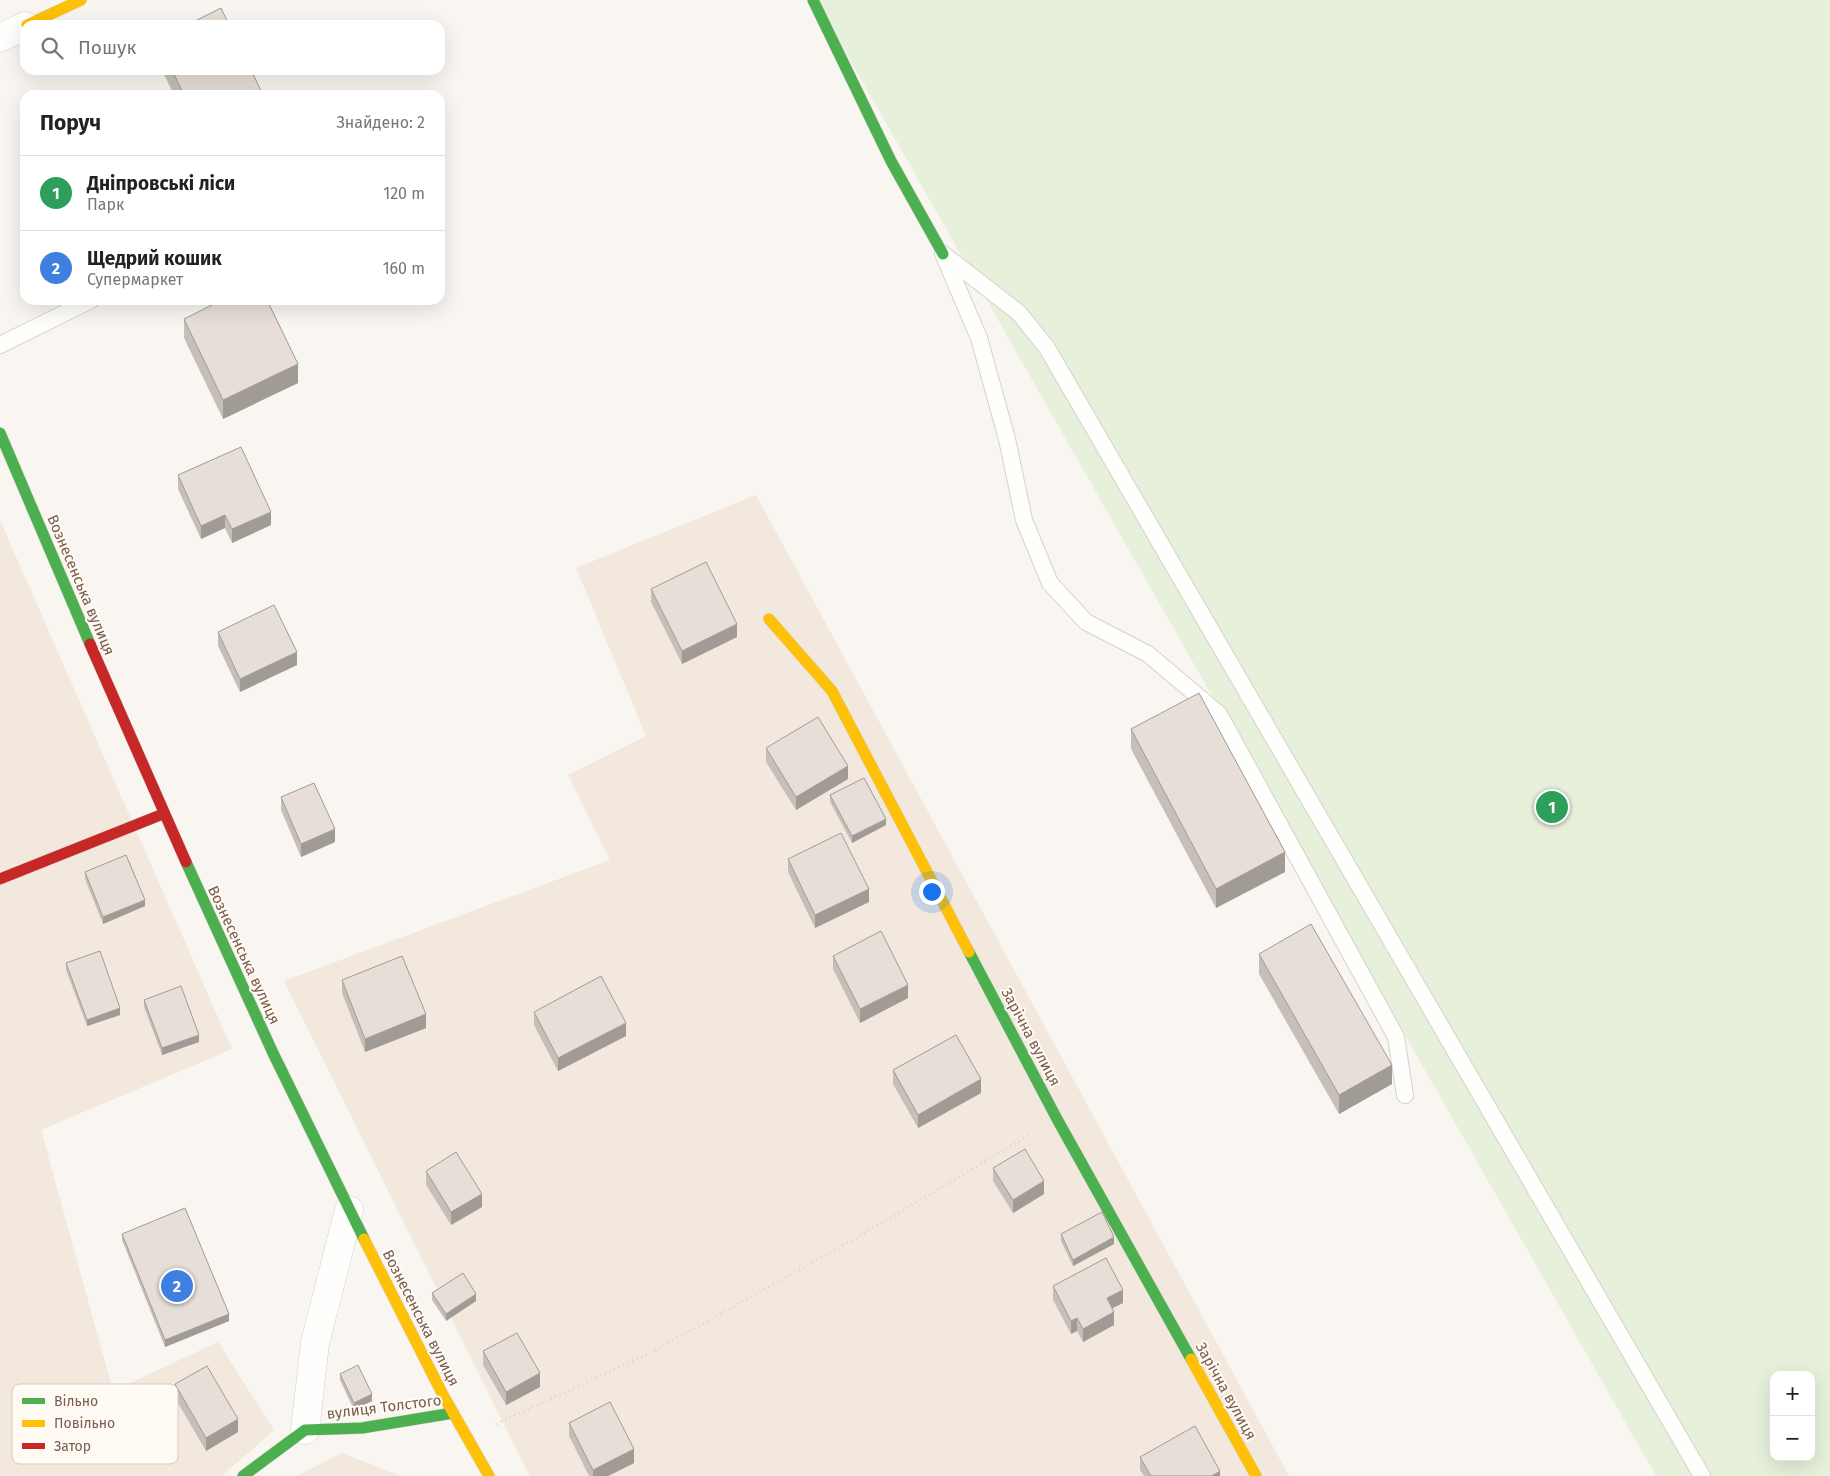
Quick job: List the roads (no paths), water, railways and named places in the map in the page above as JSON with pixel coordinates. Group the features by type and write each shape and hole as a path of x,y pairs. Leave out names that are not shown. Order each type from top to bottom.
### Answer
{"street":[{"path":"39,20 81,0"},
{"path":"813,0 890,161 943,254"},
{"path":"0,38 20,29"},
{"name":"Вознесенська вулиця","path":"0,433 163,814 296,1104 453,1414 489,1476"},
{"name":"Зарічна вулиця","path":"769,619 832,691 1057,1119 1256,1476"},
{"path":"0,879 163,814"},
{"path":"243,1476 305,1430 315,1343 349,1210"},
{"name":"вулиця Толстого","path":"305,1430 362,1428 453,1414"}],"lane":[{"path":"943,254 979,338 1007,439 1024,520 1050,584 1086,622 1148,654 1219,714 1396,1037 1405,1095"},
{"path":"943,254 1019,313 1047,348 1702,1476"},
{"path":"0,345 81,305"}],"place":[{"name":"Дніпровські ліси","path":"1552,807"},
{"name":"Щедрий кошик","path":"177,1286"}]}
